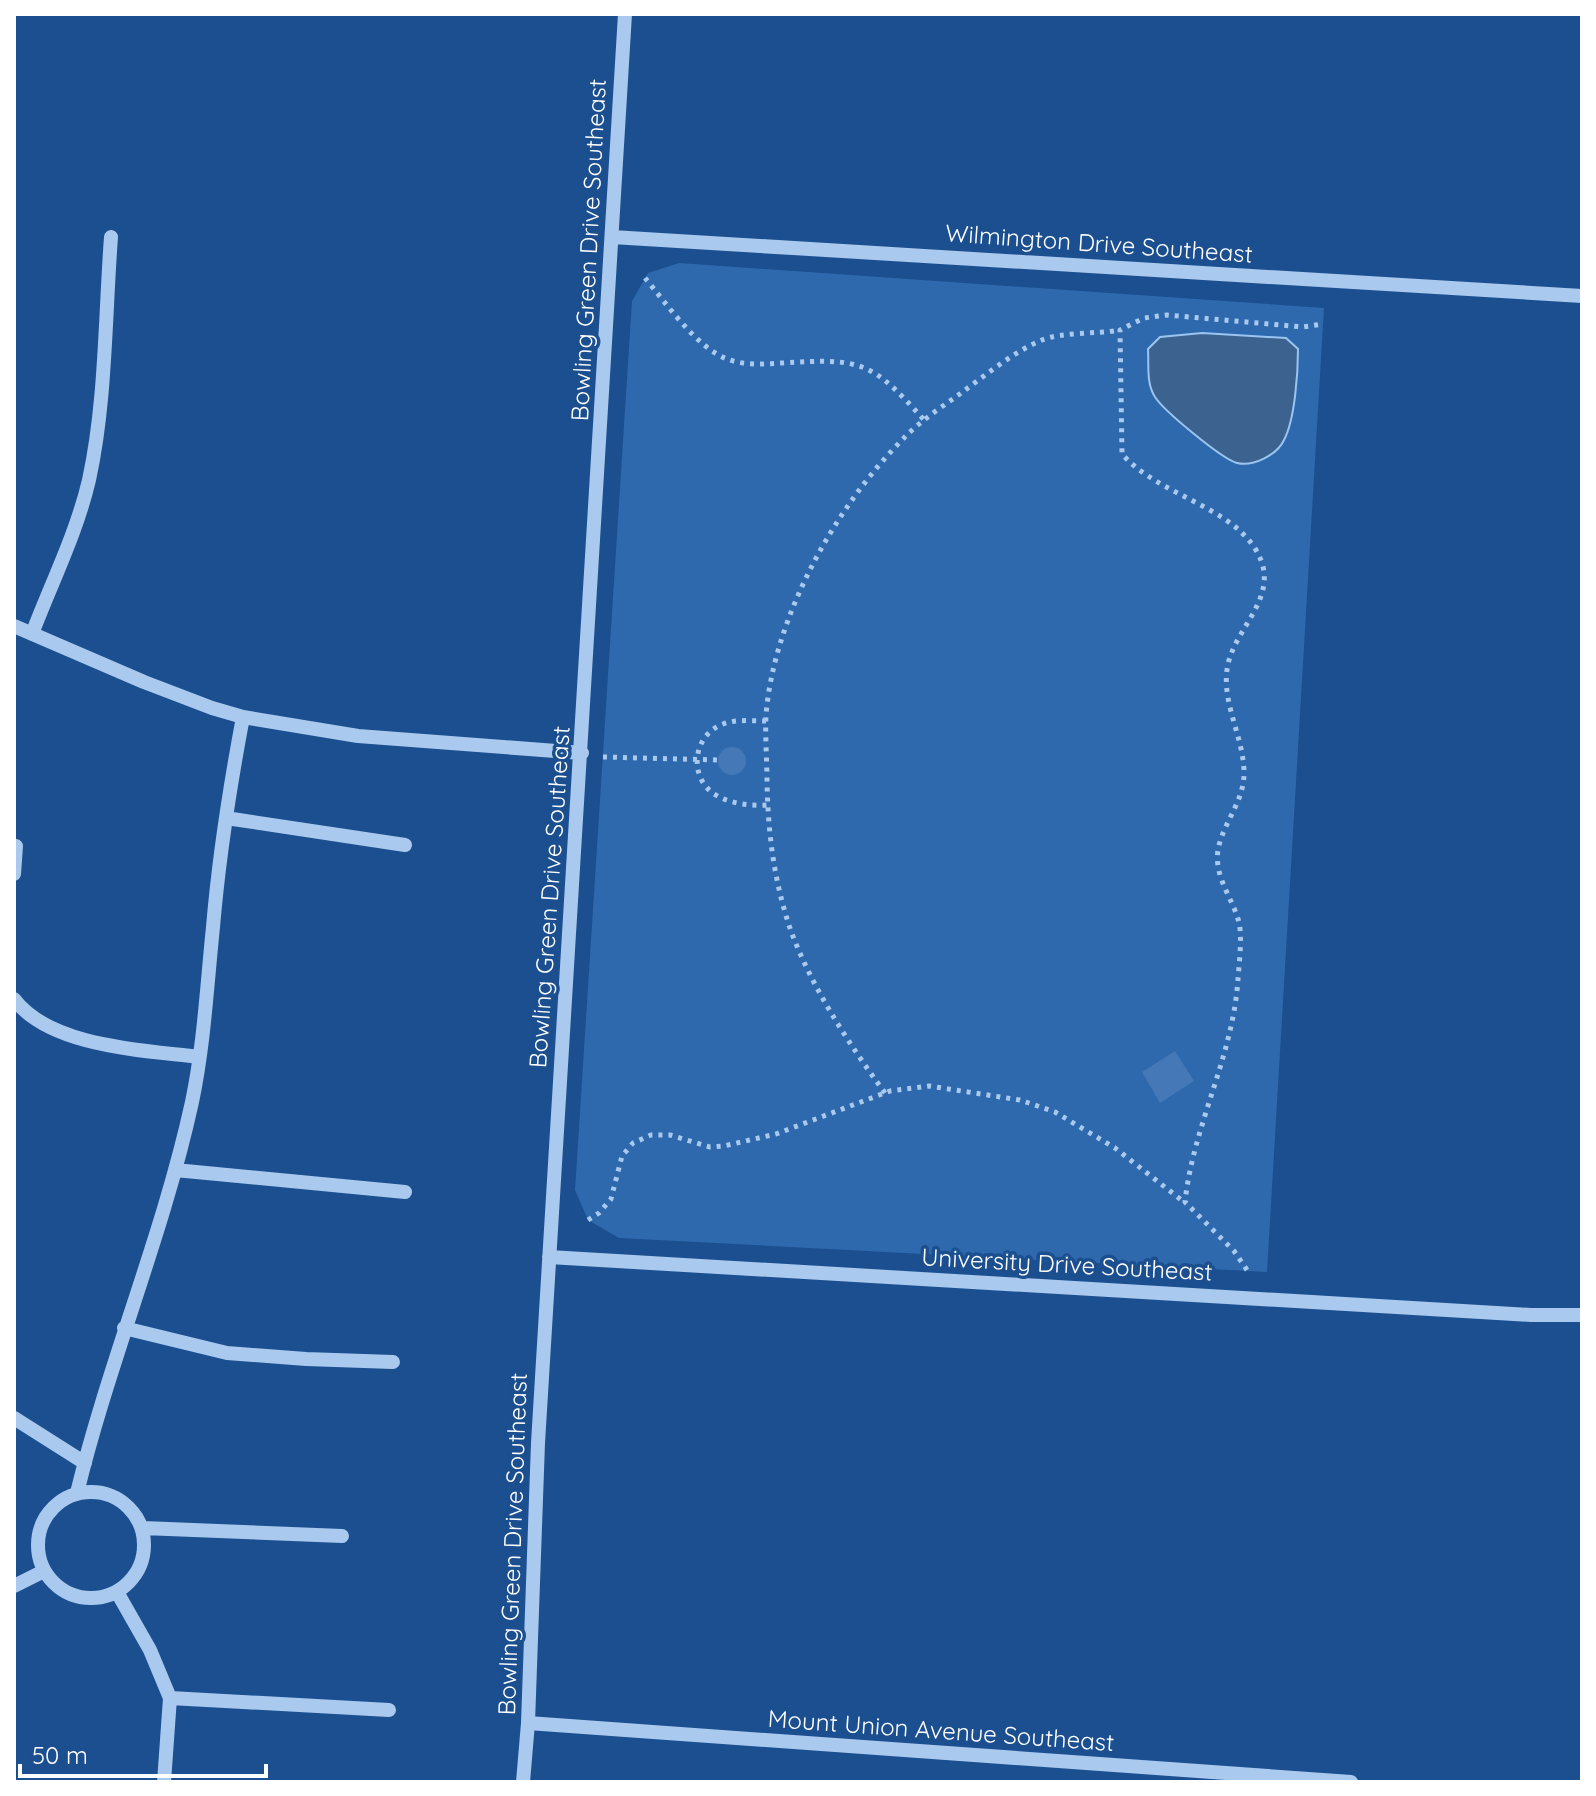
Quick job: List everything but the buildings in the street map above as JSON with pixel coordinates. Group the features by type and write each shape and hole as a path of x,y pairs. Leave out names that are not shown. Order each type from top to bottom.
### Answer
{"street":[{"name":"Bowling Green Drive Southeast","path":"523,1782 538,1443 625,14"},
{"path":"32,634 89,479 97,431 111,237"},
{"name":"Wilmington Drive Southeast","path":"612,237 1582,296"},
{"path":"14,626 212,708 243,717 358,736 582,753"},
{"path":"77,1493 124,1328 175,1170 192,1100 226,818 243,717"},
{"path":"226,818 405,845"},
{"path":"14,874 16,846"},
{"path":"14,999 24,1012 69,1035 199,1057"},
{"path":"175,1170 405,1192"},
{"name":"University Drive Southeast","path":"549,1257 1515,1314 1582,1315"},
{"path":"124,1328 227,1353 393,1362"},
{"path":"14,1418 85,1463"},
{"path":"77,1493 111,1495 126,1504 143,1528 145,1551 131,1582 101,1598 69,1594 54,1585 38,1556 41,1524 50,1510 77,1493"},
{"path":"143,1528 342,1536"},
{"path":"14,1586 44,1571"},
{"path":"117,1592 150,1650 170,1698 164,1782"},
{"path":"170,1698 389,1710"},
{"name":"Mount Union Avenue Southeast","path":"528,1723 1351,1782"}],"path":[{"path":"645,278 703,343 726,359 751,364 822,360 856,363 877,373 925,421"},
{"path":"885,1093 824,998 791,930 771,852 766,721 773,673 790,616 818,555 841,516 877,467 906,435 998,367 1044,338 1120,330 1144,318 1167,315 1303,327 1323,324"},
{"path":"1120,330 1122,454 1135,470 1232,524 1255,547 1262,567 1263,592 1228,665 1227,695 1244,773 1241,798 1225,828 1217,852 1219,875 1239,921 1238,981 1229,1038 1188,1168 1185,1202"},
{"path":"766,721 724,723 704,738 698,746 696,759 701,780 712,792 727,801 768,805"},
{"path":"603,757 718,760"},
{"path":"588,1220 611,1199 622,1156 633,1143 651,1135 670,1135 710,1147 724,1146 776,1134 885,1093 929,1086 1020,1100 1055,1112 1115,1148 1185,1202 1234,1251 1247,1270"}],"shaded area":[{"path":"679,263 1324,308 1267,1272 619,1238 588,1220 575,1190 632,301 648,273"},
{"path":"1202,333 1286,338 1298,349 1295,396 1288,431 1281,445 1264,459 1243,464 1230,460 1181,423 1152,392 1148,349 1160,337"}]}
